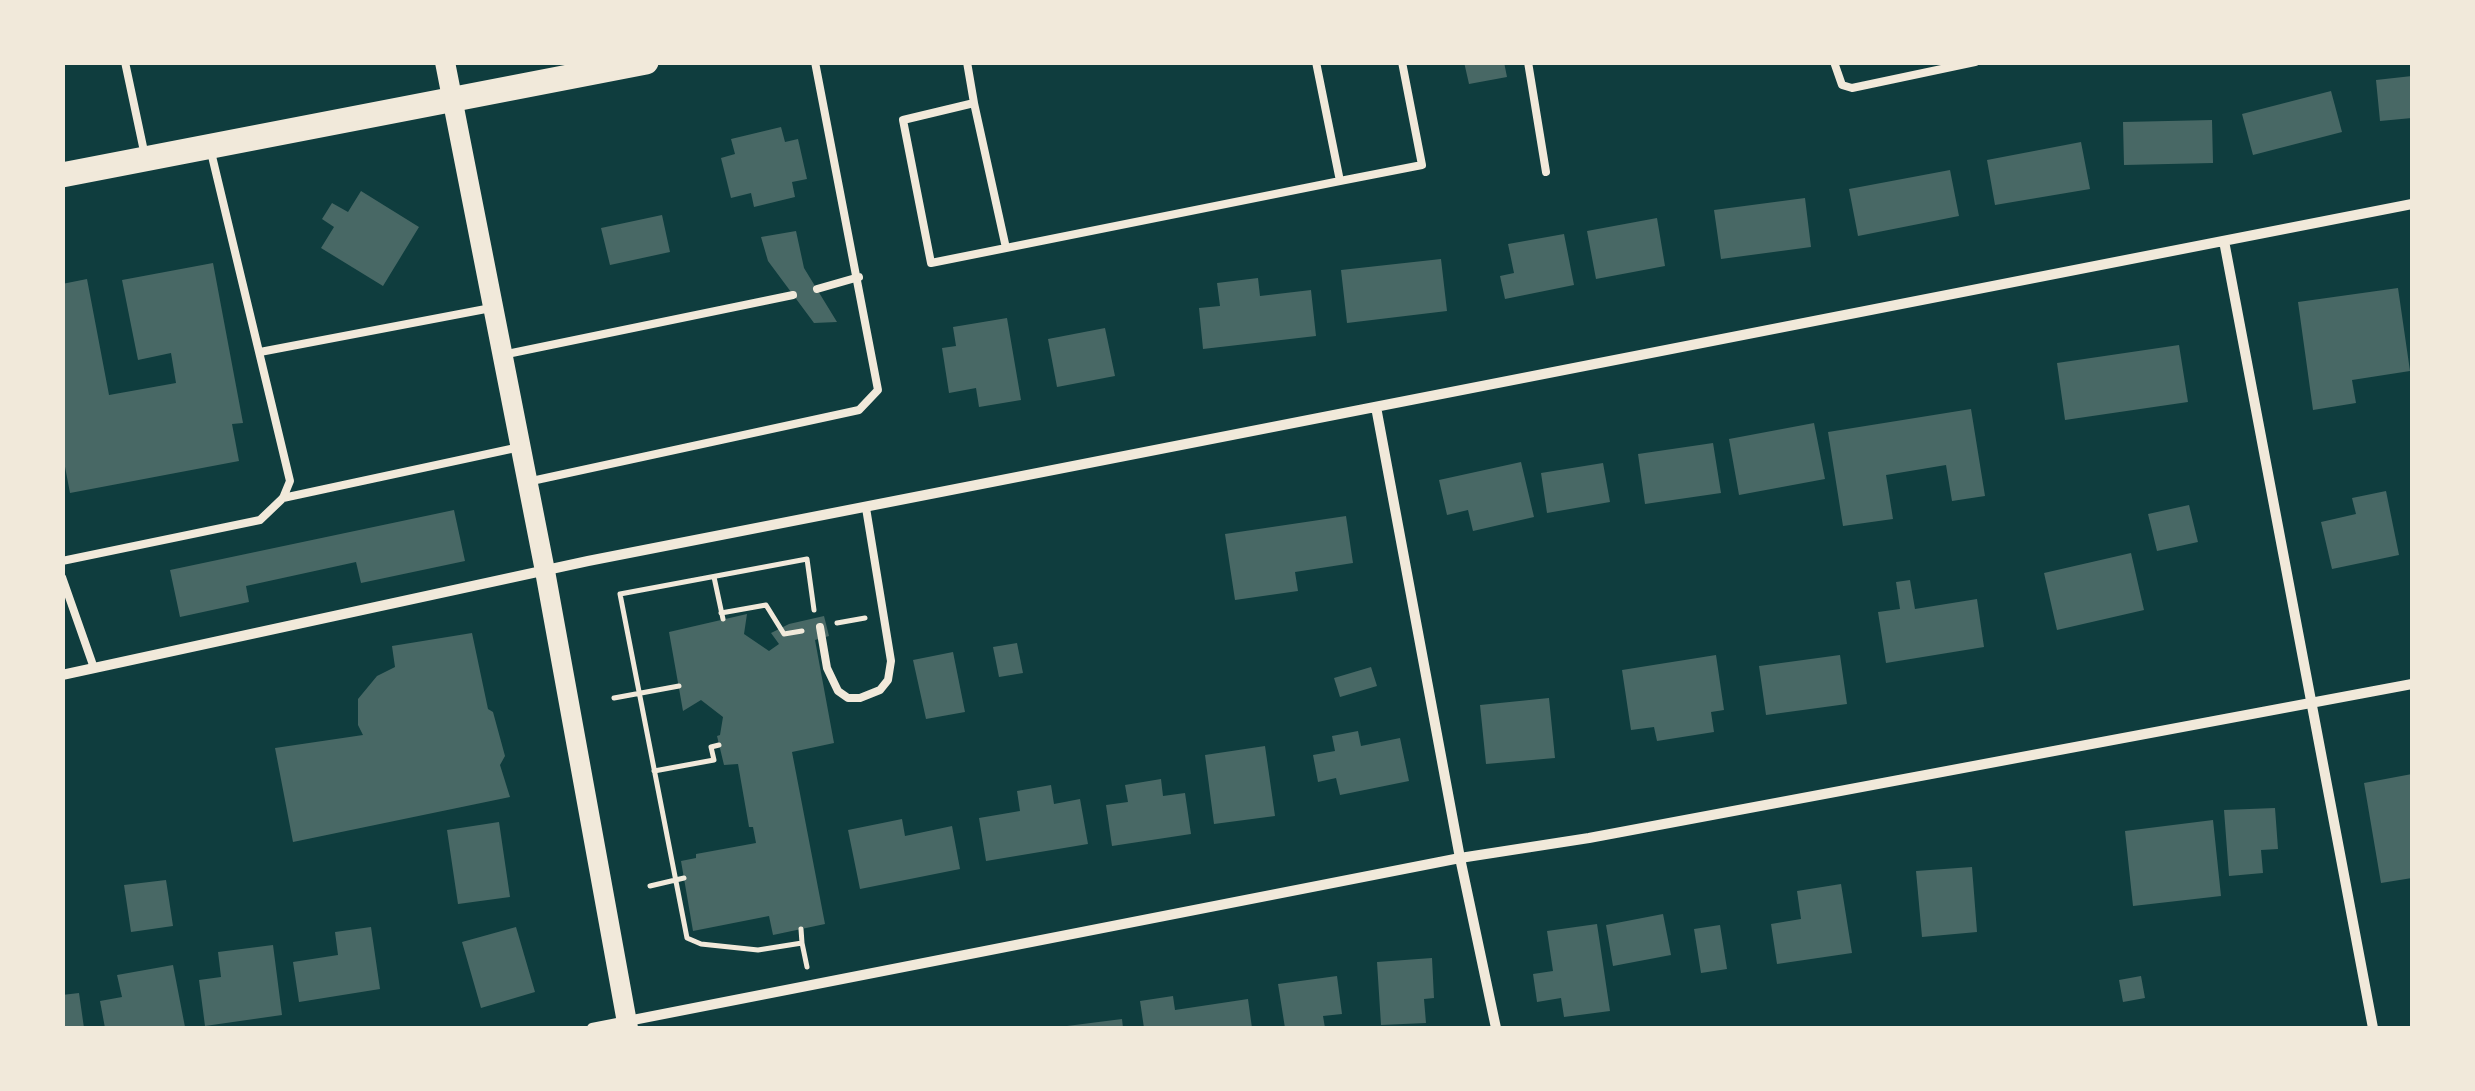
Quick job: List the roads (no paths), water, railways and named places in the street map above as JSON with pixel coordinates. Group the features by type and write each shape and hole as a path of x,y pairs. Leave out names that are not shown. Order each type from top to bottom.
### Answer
{"main road":[{"path":"444,62 628,1025"},
{"path":"62,175 646,62"}],"street":[{"path":"62,675 544,571 2412,204"},
{"path":"2224,241 2373,1028"},
{"path":"1376,407 1460,858 1496,1028"},
{"path":"592,1028 628,1025 1460,858 1590,838 2412,684"}],"lane":[{"path":"125,62 146,158"},
{"path":"527,482 859,410 878,390 815,62"},
{"path":"967,62 1006,248"},
{"path":"1316,62 1340,181"},
{"path":"974,103 903,120 931,263 1422,166 1402,62"},
{"path":"1528,62 1546,172"},
{"path":"1834,62 1842,84 1852,88 1975,62"},
{"path":"210,146 289,473 284,498"},
{"path":"816,288 859,277"},
{"path":"502,354 793,295"},
{"path":"260,352 493,308"},
{"path":"62,561 260,520 284,498 520,447"},
{"path":"820,627 832,682 848,698 872,696 888,680 890,661 866,508"},
{"path":"62,576 94,668"}]}
